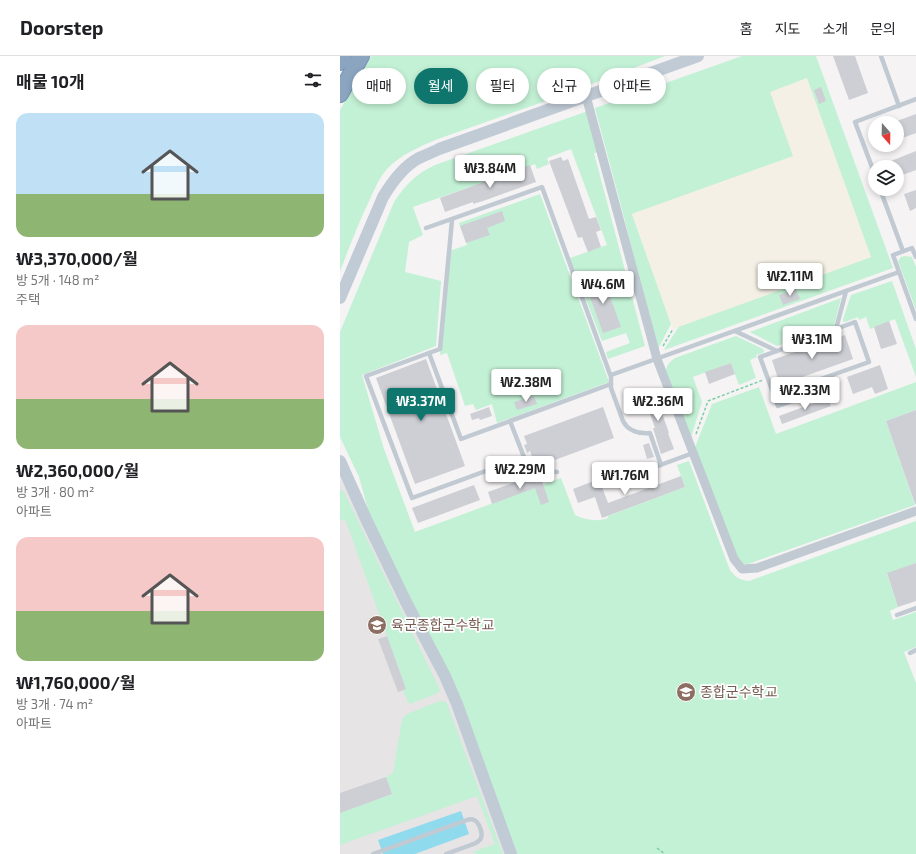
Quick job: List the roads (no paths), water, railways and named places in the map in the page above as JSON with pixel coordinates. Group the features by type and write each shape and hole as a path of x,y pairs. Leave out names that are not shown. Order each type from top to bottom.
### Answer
{"highway":[{"path":"340,62 343,56"},
{"path":"340,94 361,56"}],"street":[{"path":"591,94 698,56"},
{"path":"340,298 390,185 408,166 418,159 439,149 564,104"},
{"path":"588,104 657,359 734,559 742,569 757,568 916,511"},
{"path":"340,461 406,602 445,676 457,704 511,854"}],"lane":[{"path":"880,56 899,106"},
{"path":"869,160 855,122 916,99"},
{"path":"426,228 542,187 611,375 611,388 625,426 634,431 645,434 650,433 661,465"},
{"path":"883,196 903,251"},
{"path":"452,220 440,349 366,376 412,498 524,457"},
{"path":"916,257 912,248 893,255 916,319"},
{"path":"611,375 899,272"},
{"path":"836,329 846,291"},
{"path":"855,322 870,362 821,379 825,389 778,406 760,357 836,329 855,322"},
{"path":"735,331 777,351"},
{"path":"430,353 461,439 611,384"},
{"path":"510,421 529,470 557,472"},
{"path":"606,485 661,465 692,450"},
{"path":"896,615 916,608"},
{"path":"910,652 916,650"},
{"path":"373,854 464,821 472,819 475,820 478,823 482,834 479,841 446,854"}],"water":[{"path":"461,811 469,834 415,854 383,854 378,840"}],"place":[{"name":"육군종합군수학교","path":"377,625"},
{"name":"종합군수학교","path":"686,692"}]}
